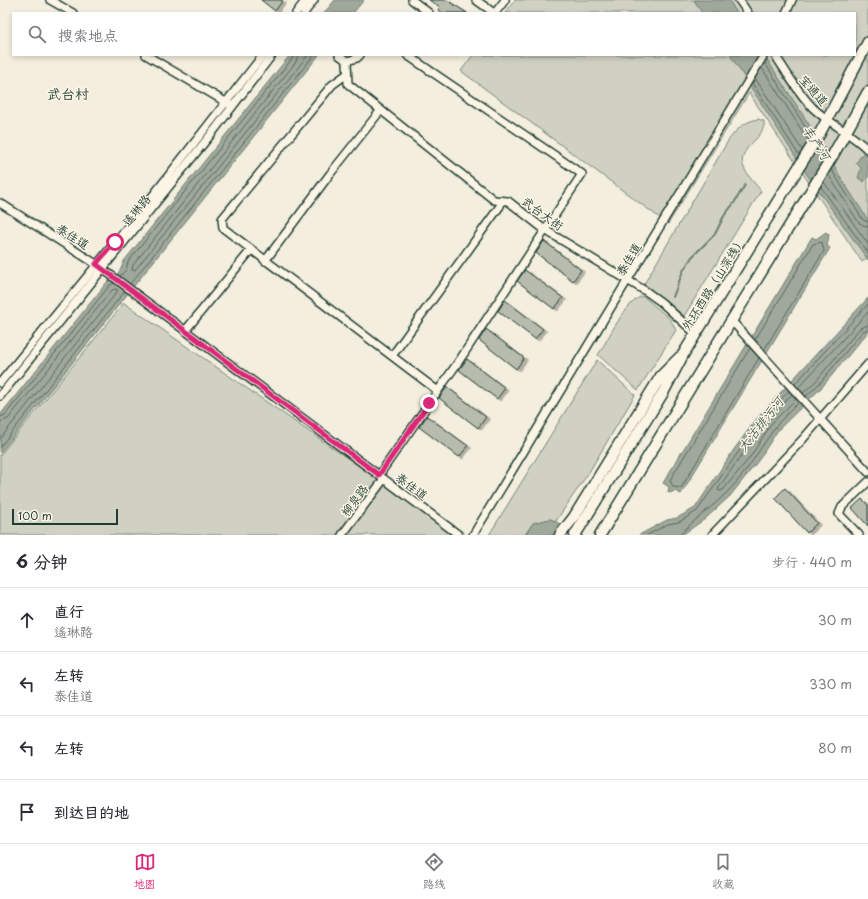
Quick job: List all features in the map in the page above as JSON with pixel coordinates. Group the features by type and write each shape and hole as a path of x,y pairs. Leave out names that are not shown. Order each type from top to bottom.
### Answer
{"highway":[{"name":"外环西路（山深线）","path":"575,535 664,391 684,353 828,120 868,42"},
{"path":"600,535 833,155 868,92"},
{"path":"560,535 574,517 661,376 684,353"}],"street":[{"path":"50,0 71,12"},
{"path":"297,12 306,0"},
{"path":"305,12 314,0"},
{"path":"412,0 428,12"},
{"path":"476,0 493,12"},
{"path":"495,12 505,0"},
{"path":"739,0 747,12"},
{"path":"786,12 792,0"},
{"path":"148,56 229,104"},
{"name":"遥琳路","path":"0,396 102,268 229,104 262,56"},
{"name":"遥琳路","path":"229,104 271,56"},
{"path":"340,56 347,61 359,56"},
{"name":"柳泉路","path":"342,535 582,174 408,56"},
{"name":"泰佳道","path":"473,535 763,56"},
{"name":"宝通道","path":"776,56 813,108 828,120 846,130 868,150"},
{"name":"武台大街","path":"347,61 348,84 494,200 508,201 545,230 628,280 661,302 696,334"},
{"path":"347,74 332,85 222,219 223,228 438,391"},
{"path":"265,261 330,174 381,110"},
{"path":"392,356 500,206 501,200"},
{"name":"泰佳道","path":"0,204 102,268 459,535"},
{"path":"185,330 251,250"},
{"name":"遥琳路","path":"0,383 102,268"},
{"path":"731,320 868,472"},
{"path":"712,535 820,419 868,364"},
{"path":"858,535 839,514 842,507 868,482"}],"shaded area":[{"path":"515,0 868,0 868,257 862,262 749,93 668,224 461,71 472,56 856,56 856,12 506,12"},
{"path":"758,119 764,121 763,127 761,133 744,153 743,165 746,172 761,191 684,316 644,284 728,141 741,127 748,122"},
{"path":"643,296 670,319 676,330 638,390 598,355 624,312 637,299"},
{"path":"124,303 458,535 0,535 0,455"},
{"path":"597,360 635,395 589,472 556,521 550,519 533,523 525,535 489,535"}],"water":[{"path":"335,0 364,0 354,12 325,12"},
{"path":"694,0 729,0 736,12 701,12"},
{"path":"289,56 318,56 0,453 0,415 108,281 116,276 124,261"},
{"name":"丰产河","path":"731,56 765,56 825,149 841,178 868,220 868,260 808,176"},
{"path":"868,146 868,177 864,182 858,178 861,168 856,163"},
{"path":"826,232 829,235 827,246 830,248 681,494 675,491 669,493 669,487 663,483 812,237 816,239"},
{"name":"大沽排污河","path":"868,298 868,332 822,387 778,430 758,461 730,496 705,519 682,535 639,535 667,520 677,518 695,508 735,448 758,417"},
{"path":"550,519 583,535 525,535 533,523"}],"building":[{"path":"261,0 283,0 275,11"},
{"path":"429,0 447,0 465,12 441,12 438,10 440,7"},
{"path":"544,241 581,270 573,281 536,253"},
{"path":"525,270 563,298 554,309 517,281"},
{"path":"505,300 543,329 535,339 498,311"},
{"path":"486,329 524,358 516,369 479,340"},
{"path":"467,359 505,388 497,399 459,370"},
{"path":"447,387 486,417 478,428 439,398"},
{"path":"427,416 468,446 459,457 419,427"},
{"path":"785,488 817,523 807,533 775,498"},
{"path":"862,499 868,505 868,526 852,508"}],"waterway":[{"path":"673,297 683,271 692,257 715,234 724,216 745,185"}],"district":[{"name":"武台村","path":"68,93"}],"route":[{"path":"115,242 96,264 379,475 429,403"}]}
